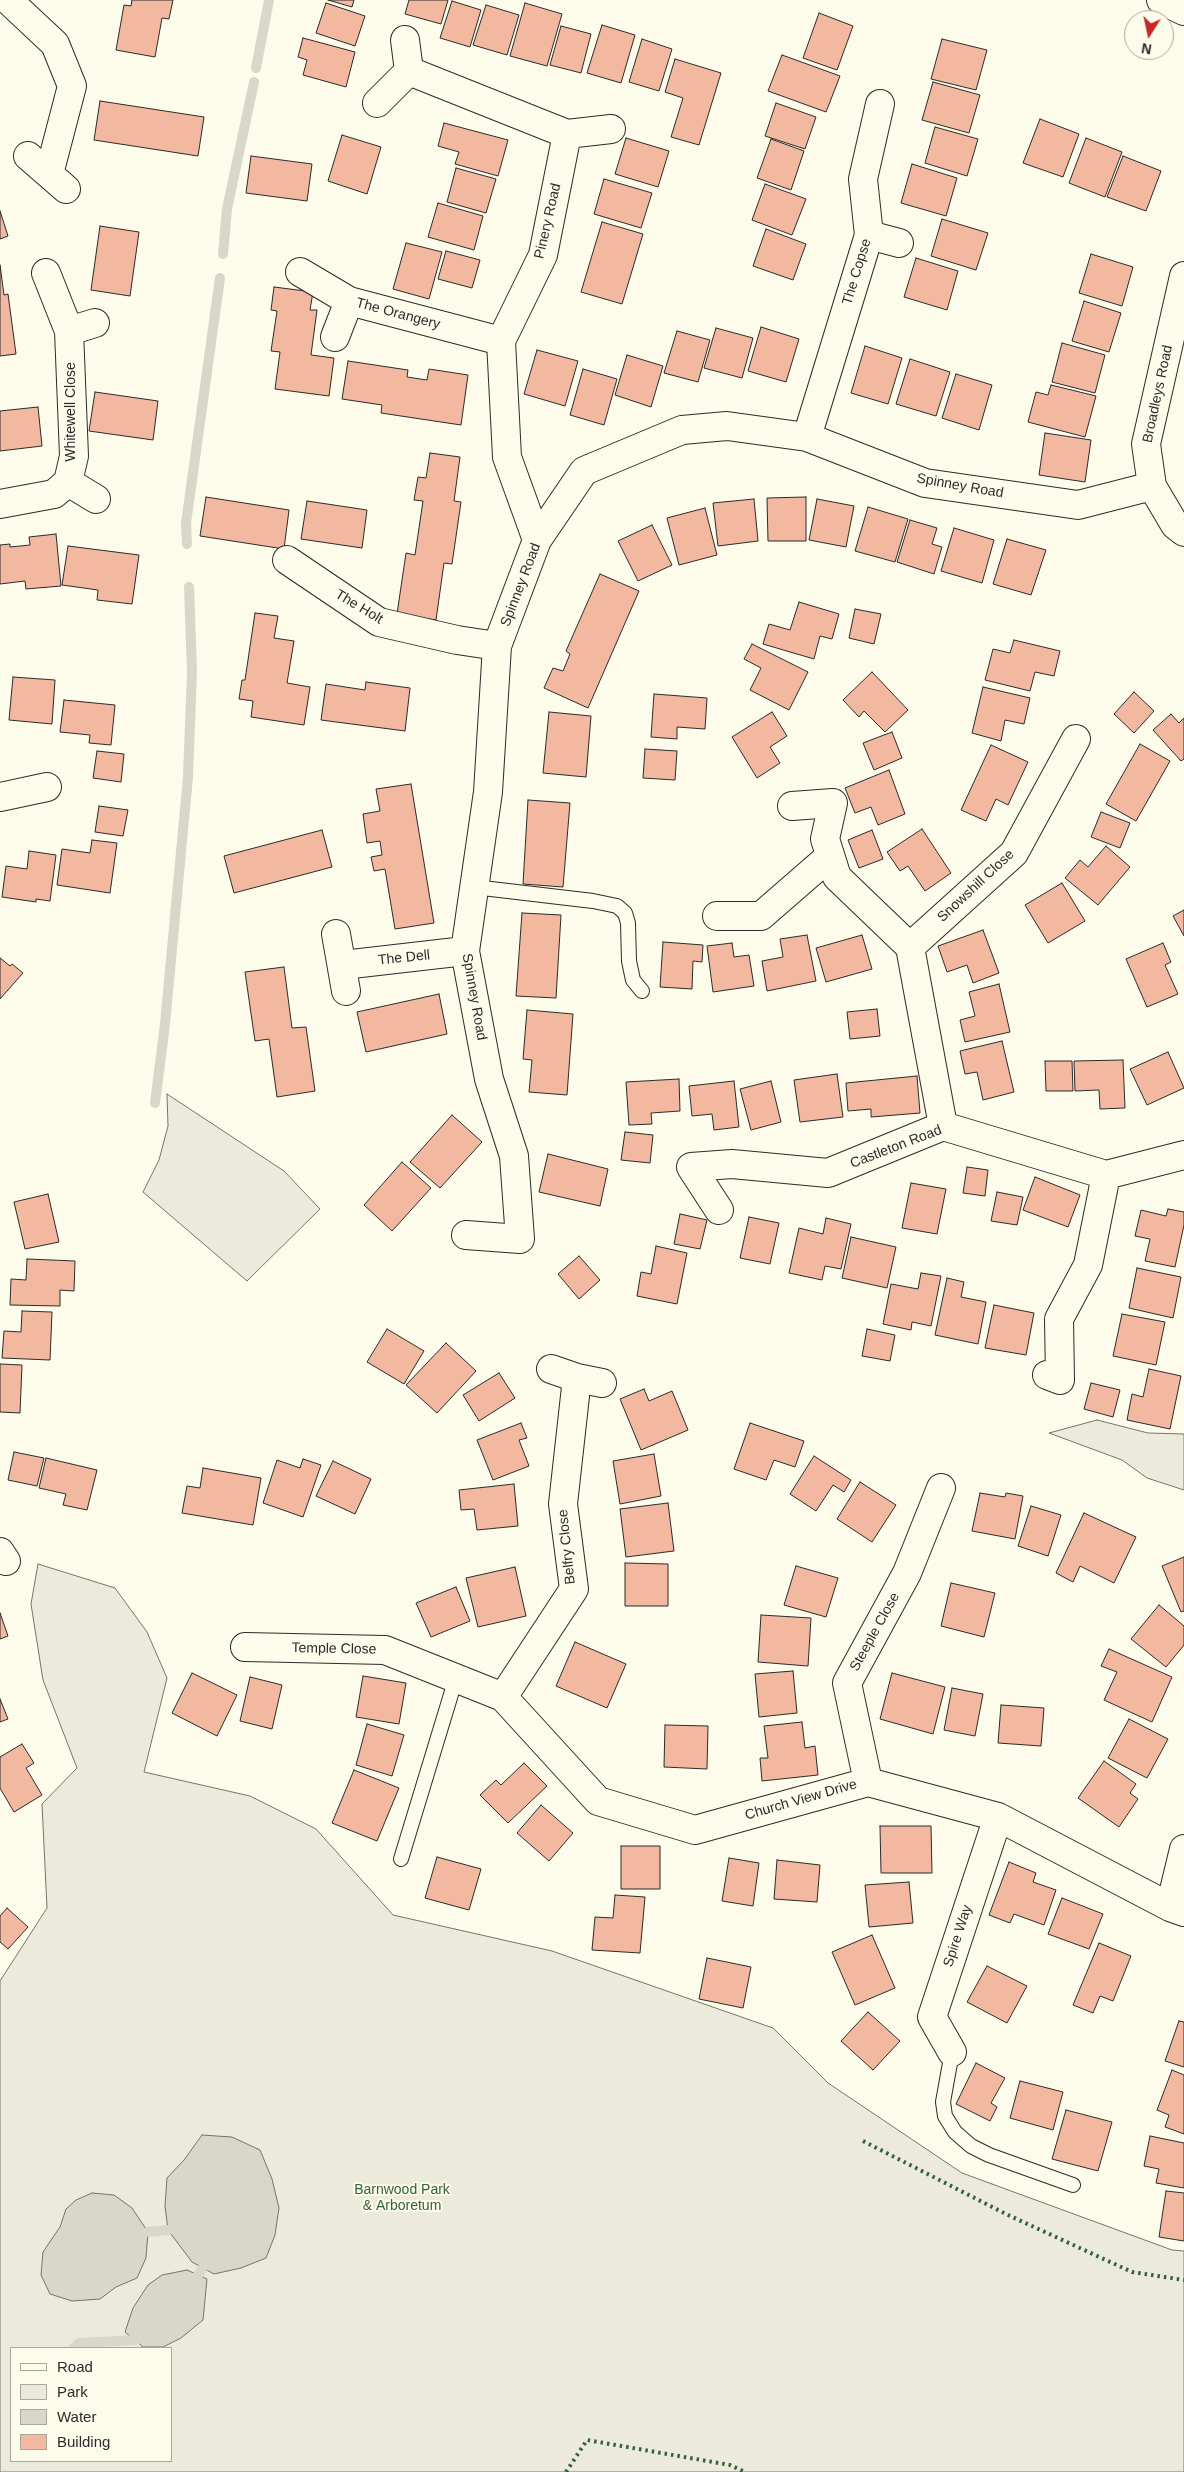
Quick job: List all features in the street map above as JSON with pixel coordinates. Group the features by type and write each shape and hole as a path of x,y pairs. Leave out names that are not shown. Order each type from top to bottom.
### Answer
{"street":[{"path":"8,0 55,44 72,86 57,182 28,156"},
{"path":"1161,0 1184,11"},
{"path":"405,40 409,71"},
{"path":"377,103 409,71"},
{"path":"409,71 567,134 611,129"},
{"name":"The Copse","path":"807,437 869,235 863,179 880,104"},
{"name":"Pinery Road","path":"537,540 507,457 501,341 543,255 567,134"},
{"path":"869,235 899,243"},
{"name":"The Orangery","path":"300,272 349,301 501,341"},
{"name":"Whitewell Close","path":"0,504 54,494 68,482 74,456 82,327 46,273"},
{"name":"Broadleys Road","path":"1184,276 1146,444 1152,486 1175,525 1184,532"},
{"path":"336,336 349,301"},
{"name":"Spinney Road","path":"466,1235 520,1239 514,1156 489,1079 465,951 488,792 497,646 537,540 584,471 682,430 727,426 807,437 925,483 1078,505 1152,486"},
{"path":"68,482 96,499"},
{"name":"The Holt","path":"287,560 379,622 457,640 497,646"},
{"name":"Snowshill Close","path":"910,948 1014,853 1076,740"},
{"path":"0,798 48,787"},
{"path":"792,806 833,803 825,839 837,877 910,948 943,1126"},
{"path":"717,916 761,916 830,856"},
{"name":"The Dell","path":"336,934 344,978 465,951"},
{"name":"Castleton Road","path":"719,1210 691,1167 732,1164 828,1174 943,1126 1106,1175"},
{"path":"1047,1376 1060,1380 1058,1320 1088,1265 1106,1175 1184,1155"},
{"name":"Belfry Close","path":"503,1697 574,1589 563,1504 590,1380 551,1369"},
{"name":"Steeple Close","path":"868,1782 847,1683 907,1573 940,1488"},
{"name":"Temple Close","path":"245,1647 385,1650 503,1697"},
{"name":"Church View Drive","path":"503,1697 598,1801 695,1830 868,1782 998,1817 1177,1909"},
{"name":"Spire Way","path":"952,2052 932,2017 998,1817"},
{"path":"1177,1909 1184,1849"}],"lane":[{"path":"474,887 593,901 617,906 625,913 628,923 629,961 633,980 642,991"},
{"path":"402,1858 456,1678"},
{"path":"952,2052 943,2102 945,2116 955,2132 971,2146 989,2155 1073,2185"}],"green space":[{"path":"167,1094 284,1171 320,1209 247,1281 143,1192 159,1160 168,1126"},
{"path":"1097,1420 1148,1433 1184,1434 1184,1490 1147,1478 1122,1460 1049,1433"},
{"name":"Barnwood Park & Arboretum","path":"38,1564 115,1588 147,1632 167,1678 144,1772 250,1796 316,1829 393,1915 552,1951 773,2028 828,2083 962,2173 1172,2250 1184,2251 1184,2472 0,2472 0,1981 47,1908 42,1804 77,1768 43,1680 31,1604"}],"water":[{"path":"202,2135 232,2137 260,2150 272,2179 279,2208 275,2235 266,2258 241,2268 214,2274 192,2262 168,2230 165,2206 167,2178 184,2160"},
{"path":"92,2193 114,2195 132,2208 148,2232 146,2258 137,2278 116,2287 100,2299 72,2301 50,2294 41,2275 43,2252 60,2227 66,2209 76,2200"},
{"path":"187,2270 207,2279 203,2320 181,2338 163,2347 143,2347 125,2332 133,2308 148,2285 162,2275"}],"building":[{"path":"132,0 173,0 169,19 162,18 155,57 116,50 124,5 131,6"},
{"path":"328,0 354,0 352,7"},
{"path":"409,0 448,0 441,24 405,14"},
{"path":"452,1 481,10 470,47 440,38"},
{"path":"326,3 365,16 355,46 316,33"},
{"path":"525,3 562,14 547,66 510,56"},
{"path":"486,5 519,15 507,55 473,45"},
{"path":"819,13 853,26 837,70 803,58"},
{"path":"602,25 635,35 621,83 587,73"},
{"path":"561,26 591,34 581,73 550,65"},
{"path":"303,38 355,52 346,87 303,75 307,60 298,57"},
{"path":"642,39 672,49 659,91 629,82"},
{"path":"942,39 987,50 976,90 931,79"},
{"path":"782,55 840,76 826,112 768,91"},
{"path":"675,59 721,73 699,145 671,137 683,98 665,92"},
{"path":"933,82 980,95 969,133 922,120"},
{"path":"100,101 204,117 198,156 94,140"},
{"path":"776,103 816,117 805,149 765,136"},
{"path":"1040,119 1079,134 1063,177 1023,163"},
{"path":"444,123 508,140 498,176 455,164 459,152 438,146"},
{"path":"935,127 978,139 967,176 925,163"},
{"path":"342,135 381,147 367,194 328,181"},
{"path":"626,138 669,151 658,187 615,174"},
{"path":"1086,138 1122,152 1105,197 1069,183"},
{"path":"771,139 804,151 791,190 757,178"},
{"path":"251,156 312,164 307,201 246,193"},
{"path":"1123,156 1161,171 1146,211 1107,197"},
{"path":"912,164 957,178 946,216 901,203"},
{"path":"456,168 496,179 486,213 447,202"},
{"path":"604,179 652,193 641,228 594,214"},
{"path":"765,184 806,199 792,235 752,220"},
{"path":"438,203 483,216 474,250 428,237"},
{"path":"0,211 8,236 0,239"},
{"path":"942,219 988,233 976,270 931,256"},
{"path":"602,222 643,234 622,304 581,292"},
{"path":"100,226 139,232 130,296 91,290"},
{"path":"766,229 806,244 793,280 753,266"},
{"path":"406,243 442,252 429,299 393,289"},
{"path":"446,251 480,260 472,288 438,279"},
{"path":"1091,254 1133,267 1122,306 1079,293"},
{"path":"916,258 958,271 947,310 904,297"},
{"path":"0,265 4,295 8,294 16,354 0,356"},
{"path":"274,287 313,292 310,310 317,310 311,355 334,358 329,396 275,389 280,352 271,351 277,311 271,310"},
{"path":"1084,301 1121,313 1109,352 1072,341"},
{"path":"761,327 799,339 786,382 748,371"},
{"path":"716,328 753,338 742,378 704,368"},
{"path":"677,331 710,340 698,382 664,373"},
{"path":"1062,343 1105,355 1095,393 1052,382"},
{"path":"865,346 902,358 888,404 851,393"},
{"path":"537,350 578,361 565,406 524,394"},
{"path":"627,355 663,366 651,407 615,395"},
{"path":"910,359 950,372 936,416 896,404"},
{"path":"348,361 408,370 407,377 427,380 429,369 468,375 461,425 381,413 382,405 342,399"},
{"path":"583,369 617,379 604,425 570,415"},
{"path":"956,374 992,385 979,430 942,418"},
{"path":"1051,385 1096,396 1085,437 1028,422 1036,392 1048,395"},
{"path":"95,392 158,401 153,440 89,431"},
{"path":"38,407 42,446 0,451 0,411"},
{"path":"1045,433 1091,440 1085,482 1039,475"},
{"path":"430,453 460,457 454,501 461,502 452,564 444,563 436,620 397,614 406,553 415,555 423,501 414,500 418,477 426,478"},
{"path":"206,497 289,510 284,549 200,536"},
{"path":"806,497 806,541 768,541 767,498"},
{"path":"754,499 758,541 718,546 713,503"},
{"path":"817,499 854,506 846,547 809,540"},
{"path":"307,501 367,510 362,548 301,539"},
{"path":"868,507 908,519 895,562 855,551"},
{"path":"705,508 717,555 679,565 667,518"},
{"path":"910,520 937,528 932,544 942,547 934,574 897,562"},
{"path":"652,525 672,565 638,581 618,541"},
{"path":"954,528 994,540 982,583 941,571"},
{"path":"56,534 61,586 26,589 25,581 0,584 0,545 10,544 10,547 30,545 29,537"},
{"path":"1007,539 1046,550 1031,595 993,584"},
{"path":"68,546 139,555 132,604 97,600 98,590 62,585"},
{"path":"600,574 639,591 588,708 544,688 553,668 563,671 570,654 566,651"},
{"path":"799,602 839,614 832,639 820,636 814,659 763,644 769,624 790,630"},
{"path":"855,609 881,614 874,644 849,638"},
{"path":"255,613 278,616 274,638 294,641 287,683 310,687 304,725 251,717 253,701 239,699 242,680 245,680"},
{"path":"1014,640 1060,651 1054,676 1035,672 1030,691 985,680 993,649 1010,653"},
{"path":"752,644 808,672 789,710 750,690 761,668 744,659"},
{"path":"872,672 908,710 885,732 864,711 859,717 843,700"},
{"path":"13,677 55,680 52,724 9,720"},
{"path":"366,682 410,688 405,731 321,720 326,684 365,690"},
{"path":"983,687 1030,698 1024,724 1005,720 1001,741 972,733"},
{"path":"1134,692 1154,711 1134,733 1114,714"},
{"path":"654,694 707,698 705,729 677,727 677,739 651,737"},
{"path":"64,700 115,705 111,745 89,743 90,735 60,732"},
{"path":"549,712 591,716 586,777 543,773"},
{"path":"772,712 787,736 770,747 780,763 757,778 732,737"},
{"path":"1171,714 1179,723 1184,718 1184,759 1181,761 1153,730"},
{"path":"892,732 902,758 874,770 863,743"},
{"path":"1140,744 1170,761 1136,821 1106,804"},
{"path":"991,745 1028,762 1008,805 996,799 986,821 961,810"},
{"path":"645,749 677,751 675,780 643,778"},
{"path":"97,751 124,754 121,782 93,778"},
{"path":"889,770 905,814 878,825 871,807 855,813 845,788"},
{"path":"411,784 434,923 395,929 385,869 374,871 371,857 382,855 380,841 367,843 363,814 380,811 376,789"},
{"path":"528,800 570,803 563,887 523,884"},
{"path":"99,806 128,810 123,836 95,832"},
{"path":"1101,812 1130,823 1120,848 1091,837"},
{"path":"922,829 951,873 925,891 908,866 900,871 887,852"},
{"path":"322,830 332,867 234,893 224,856"},
{"path":"872,830 883,859 859,868 848,840"},
{"path":"92,840 117,843 110,893 57,885 62,849 90,853"},
{"path":"1106,846 1130,867 1098,905 1065,878 1080,860 1088,867"},
{"path":"29,851 56,855 50,901 36,899 36,902 2,897 6,866 27,869"},
{"path":"1062,883 1085,921 1048,943 1025,905"},
{"path":"1184,910 1184,936 1173,916"},
{"path":"522,913 561,915 556,998 516,996"},
{"path":"983,930 999,973 973,983 967,965 947,972 938,946"},
{"path":"807,935 816,981 767,991 762,961 783,957 780,939"},
{"path":"862,935 872,969 826,982 816,948"},
{"path":"663,942 703,945 702,962 693,961 692,989 660,987"},
{"path":"732,943 734,957 749,955 754,986 713,992 707,946"},
{"path":"1163,943 1171,962 1165,965 1178,994 1147,1007 1126,959"},
{"path":"0,958 10,966 12,964 23,973 0,999"},
{"path":"284,967 292,1028 306,1027 315,1091 277,1097 269,1039 255,1041 245,972"},
{"path":"999,984 1010,1032 965,1042 960,1020 975,1016 969,992"},
{"path":"439,994 447,1034 366,1052 357,1012"},
{"path":"877,1009 880,1036 850,1039 847,1012"},
{"path":"527,1010 573,1014 567,1095 529,1092 532,1060 523,1059"},
{"path":"1002,1041 1014,1092 983,1100 977,1072 965,1074 960,1051"},
{"path":"1168,1052 1184,1088 1147,1105 1130,1069"},
{"path":"1123,1060 1125,1108 1100,1109 1099,1090 1075,1091 1074,1061"},
{"path":"1045,1061 1072,1061 1073,1091 1046,1091"},
{"path":"837,1074 843,1117 800,1122 794,1080"},
{"path":"917,1076 920,1113 871,1117 871,1109 848,1111 846,1083"},
{"path":"679,1079 680,1111 651,1113 652,1124 629,1125 626,1082"},
{"path":"734,1081 739,1127 714,1130 712,1114 692,1116 689,1086"},
{"path":"771,1081 781,1122 751,1130 740,1089"},
{"path":"452,1115 482,1142 440,1188 410,1162"},
{"path":"625,1132 653,1135 650,1163 621,1160"},
{"path":"548,1154 608,1169 600,1206 539,1192"},
{"path":"402,1162 431,1188 392,1231 364,1205"},
{"path":"967,1167 988,1170 985,1196 963,1193"},
{"path":"1035,1177 1080,1195 1068,1227 1023,1210"},
{"path":"911,1183 946,1189 937,1234 902,1228"},
{"path":"997,1192 1023,1197 1017,1225 991,1221"},
{"path":"48,1194 59,1242 25,1249 14,1202"},
{"path":"1168,1209 1184,1212 1184,1225 1175,1267 1145,1261 1150,1239 1135,1236 1141,1210 1166,1216"},
{"path":"680,1214 707,1220 700,1249 674,1244"},
{"path":"749,1217 779,1223 770,1264 740,1258"},
{"path":"826,1218 851,1224 841,1269 825,1266 822,1280 789,1273 799,1228 823,1234"},
{"path":"851,1237 896,1247 887,1288 842,1278"},
{"path":"656,1246 687,1253 677,1304 637,1296 641,1272 651,1274"},
{"path":"579,1256 600,1280 579,1299 558,1274"},
{"path":"27,1259 75,1261 74,1291 60,1290 60,1306 10,1305 11,1279 26,1280"},
{"path":"1137,1268 1181,1277 1173,1318 1129,1308"},
{"path":"921,1273 941,1276 931,1326 912,1322 911,1330 883,1324 891,1284 918,1289"},
{"path":"947,1278 964,1282 961,1297 986,1302 978,1344 935,1335"},
{"path":"994,1305 1034,1313 1026,1355 985,1348"},
{"path":"22,1311 52,1312 50,1360 2,1358 4,1331 21,1332"},
{"path":"1122,1314 1165,1322 1156,1365 1113,1356"},
{"path":"387,1329 424,1351 404,1384 367,1362"},
{"path":"867,1329 895,1335 890,1361 862,1356"},
{"path":"446,1343 476,1371 437,1413 406,1385"},
{"path":"0,1364 22,1365 20,1413 0,1412"},
{"path":"1149,1369 1181,1376 1170,1429 1127,1420 1132,1394 1143,1397"},
{"path":"499,1373 515,1398 479,1421 463,1395"},
{"path":"1091,1383 1120,1390 1113,1417 1084,1409"},
{"path":"644,1389 649,1401 672,1391 688,1430 641,1450 620,1399"},
{"path":"521,1423 527,1438 519,1440 529,1466 493,1480 477,1440"},
{"path":"750,1423 804,1441 795,1467 774,1460 766,1480 734,1469"},
{"path":"14,1452 44,1458 37,1486 8,1480"},
{"path":"654,1454 661,1496 620,1504 613,1461"},
{"path":"814,1456 851,1480 844,1492 833,1485 816,1511 790,1494"},
{"path":"46,1458 97,1470 87,1510 63,1505 66,1494 39,1488"},
{"path":"303,1459 321,1465 303,1517 263,1503 277,1460 300,1468"},
{"path":"333,1461 371,1479 355,1514 316,1496"},
{"path":"203,1468 261,1478 253,1525 182,1513 187,1486 200,1488"},
{"path":"860,1482 896,1505 872,1542 837,1519"},
{"path":"514,1484 518,1526 477,1530 474,1509 461,1510 459,1490"},
{"path":"980,1493 1005,1497 1006,1493 1023,1496 1015,1539 972,1531"},
{"path":"668,1503 674,1551 626,1557 620,1509"},
{"path":"1031,1506 1061,1515 1048,1556 1018,1546"},
{"path":"1084,1513 1136,1537 1114,1583 1080,1566 1073,1582 1056,1573"},
{"path":"1184,1557 1184,1611 1181,1612 1162,1566"},
{"path":"625,1563 668,1564 668,1606 625,1606"},
{"path":"796,1566 838,1578 826,1617 784,1605"},
{"path":"515,1567 526,1616 478,1627 466,1578"},
{"path":"951,1583 995,1593 984,1637 941,1626"},
{"path":"456,1587 470,1621 431,1637 416,1603"},
{"path":"1159,1605 1184,1626 1184,1645 1166,1667 1131,1639"},
{"path":"0,1613 8,1636 0,1639"},
{"path":"761,1615 811,1618 808,1666 758,1662"},
{"path":"575,1642 626,1664 607,1708 556,1686"},
{"path":"1109,1649 1172,1677 1152,1722 1104,1700 1117,1672 1101,1666"},
{"path":"793,1671 797,1713 759,1717 755,1674"},
{"path":"192,1673 237,1695 217,1736 172,1713"},
{"path":"892,1673 945,1687 933,1734 880,1719"},
{"path":"363,1676 406,1683 399,1724 356,1717"},
{"path":"250,1677 282,1685 272,1729 240,1721"},
{"path":"952,1688 983,1694 975,1736 944,1730"},
{"path":"0,1699 8,1719 0,1722"},
{"path":"1001,1705 1044,1708 1041,1746 998,1743"},
{"path":"1129,1719 1168,1739 1147,1778 1108,1758"},
{"path":"802,1722 805,1748 815,1746 818,1775 762,1781 760,1758 768,1758 764,1726"},
{"path":"367,1724 404,1735 392,1776 356,1765"},
{"path":"665,1725 708,1726 707,1769 664,1767"},
{"path":"22,1744 34,1763 26,1768 42,1795 14,1812 0,1788 0,1757"},
{"path":"1104,1761 1136,1784 1130,1793 1138,1799 1119,1827 1078,1798"},
{"path":"524,1763 547,1786 508,1823 480,1795 496,1780 501,1785"},
{"path":"354,1770 399,1788 377,1841 332,1823"},
{"path":"541,1805 573,1833 549,1861 517,1833"},
{"path":"880,1826 931,1826 932,1873 881,1873"},
{"path":"621,1846 660,1846 660,1889 621,1889"},
{"path":"437,1857 481,1869 469,1910 425,1898"},
{"path":"729,1858 759,1863 753,1906 722,1901"},
{"path":"777,1860 820,1865 817,1902 774,1899"},
{"path":"1009,1862 1036,1873 1033,1882 1056,1890 1044,1925 1014,1914 1010,1923 989,1915"},
{"path":"909,1882 913,1923 869,1927 865,1885"},
{"path":"615,1895 645,1897 640,1953 592,1950 595,1917 613,1918"},
{"path":"1062,1898 1103,1914 1089,1949 1048,1934"},
{"path":"7,1908 28,1927 8,1949 0,1942 0,1916"},
{"path":"872,1935 895,1988 855,2005 832,1952"},
{"path":"1099,1943 1131,1956 1113,2001 1100,1996 1093,2013 1073,2005"},
{"path":"707,1958 751,1967 743,2008 699,1999"},
{"path":"987,1966 1027,1986 1007,2023 967,2002"},
{"path":"868,2012 900,2041 873,2070 841,2041"},
{"path":"1179,2021 1184,2022 1184,2067 1165,2061"},
{"path":"976,2063 1005,2078 991,2103 997,2107 990,2121 956,2104"},
{"path":"1172,2070 1184,2075 1184,2134 1165,2127 1169,2115 1157,2110"},
{"path":"1020,2081 1063,2092 1053,2130 1010,2118"},
{"path":"1066,2110 1112,2122 1098,2171 1052,2159"},
{"path":"1150,2136 1184,2143 1184,2188 1156,2183 1159,2169 1144,2166"},
{"path":"1166,2191 1184,2193 1184,2241 1159,2237"}],"waterway":[{"path":"256,68 269,0"},
{"path":"223,254 227,209 254,82"},
{"path":"187,544 186,523 220,278"},
{"path":"155,1103 165,1024 188,777 192,672 189,587"},
{"path":"148,2232 168,2230"},
{"path":"198,2275 203,2268"},
{"path":"75,2347 79,2343 136,2340"}],"hedge":[{"path":"863,2141 1008,2215 1132,2272 1184,2280"},
{"path":"566,2472 587,2440 730,2465 745,2472"}]}
